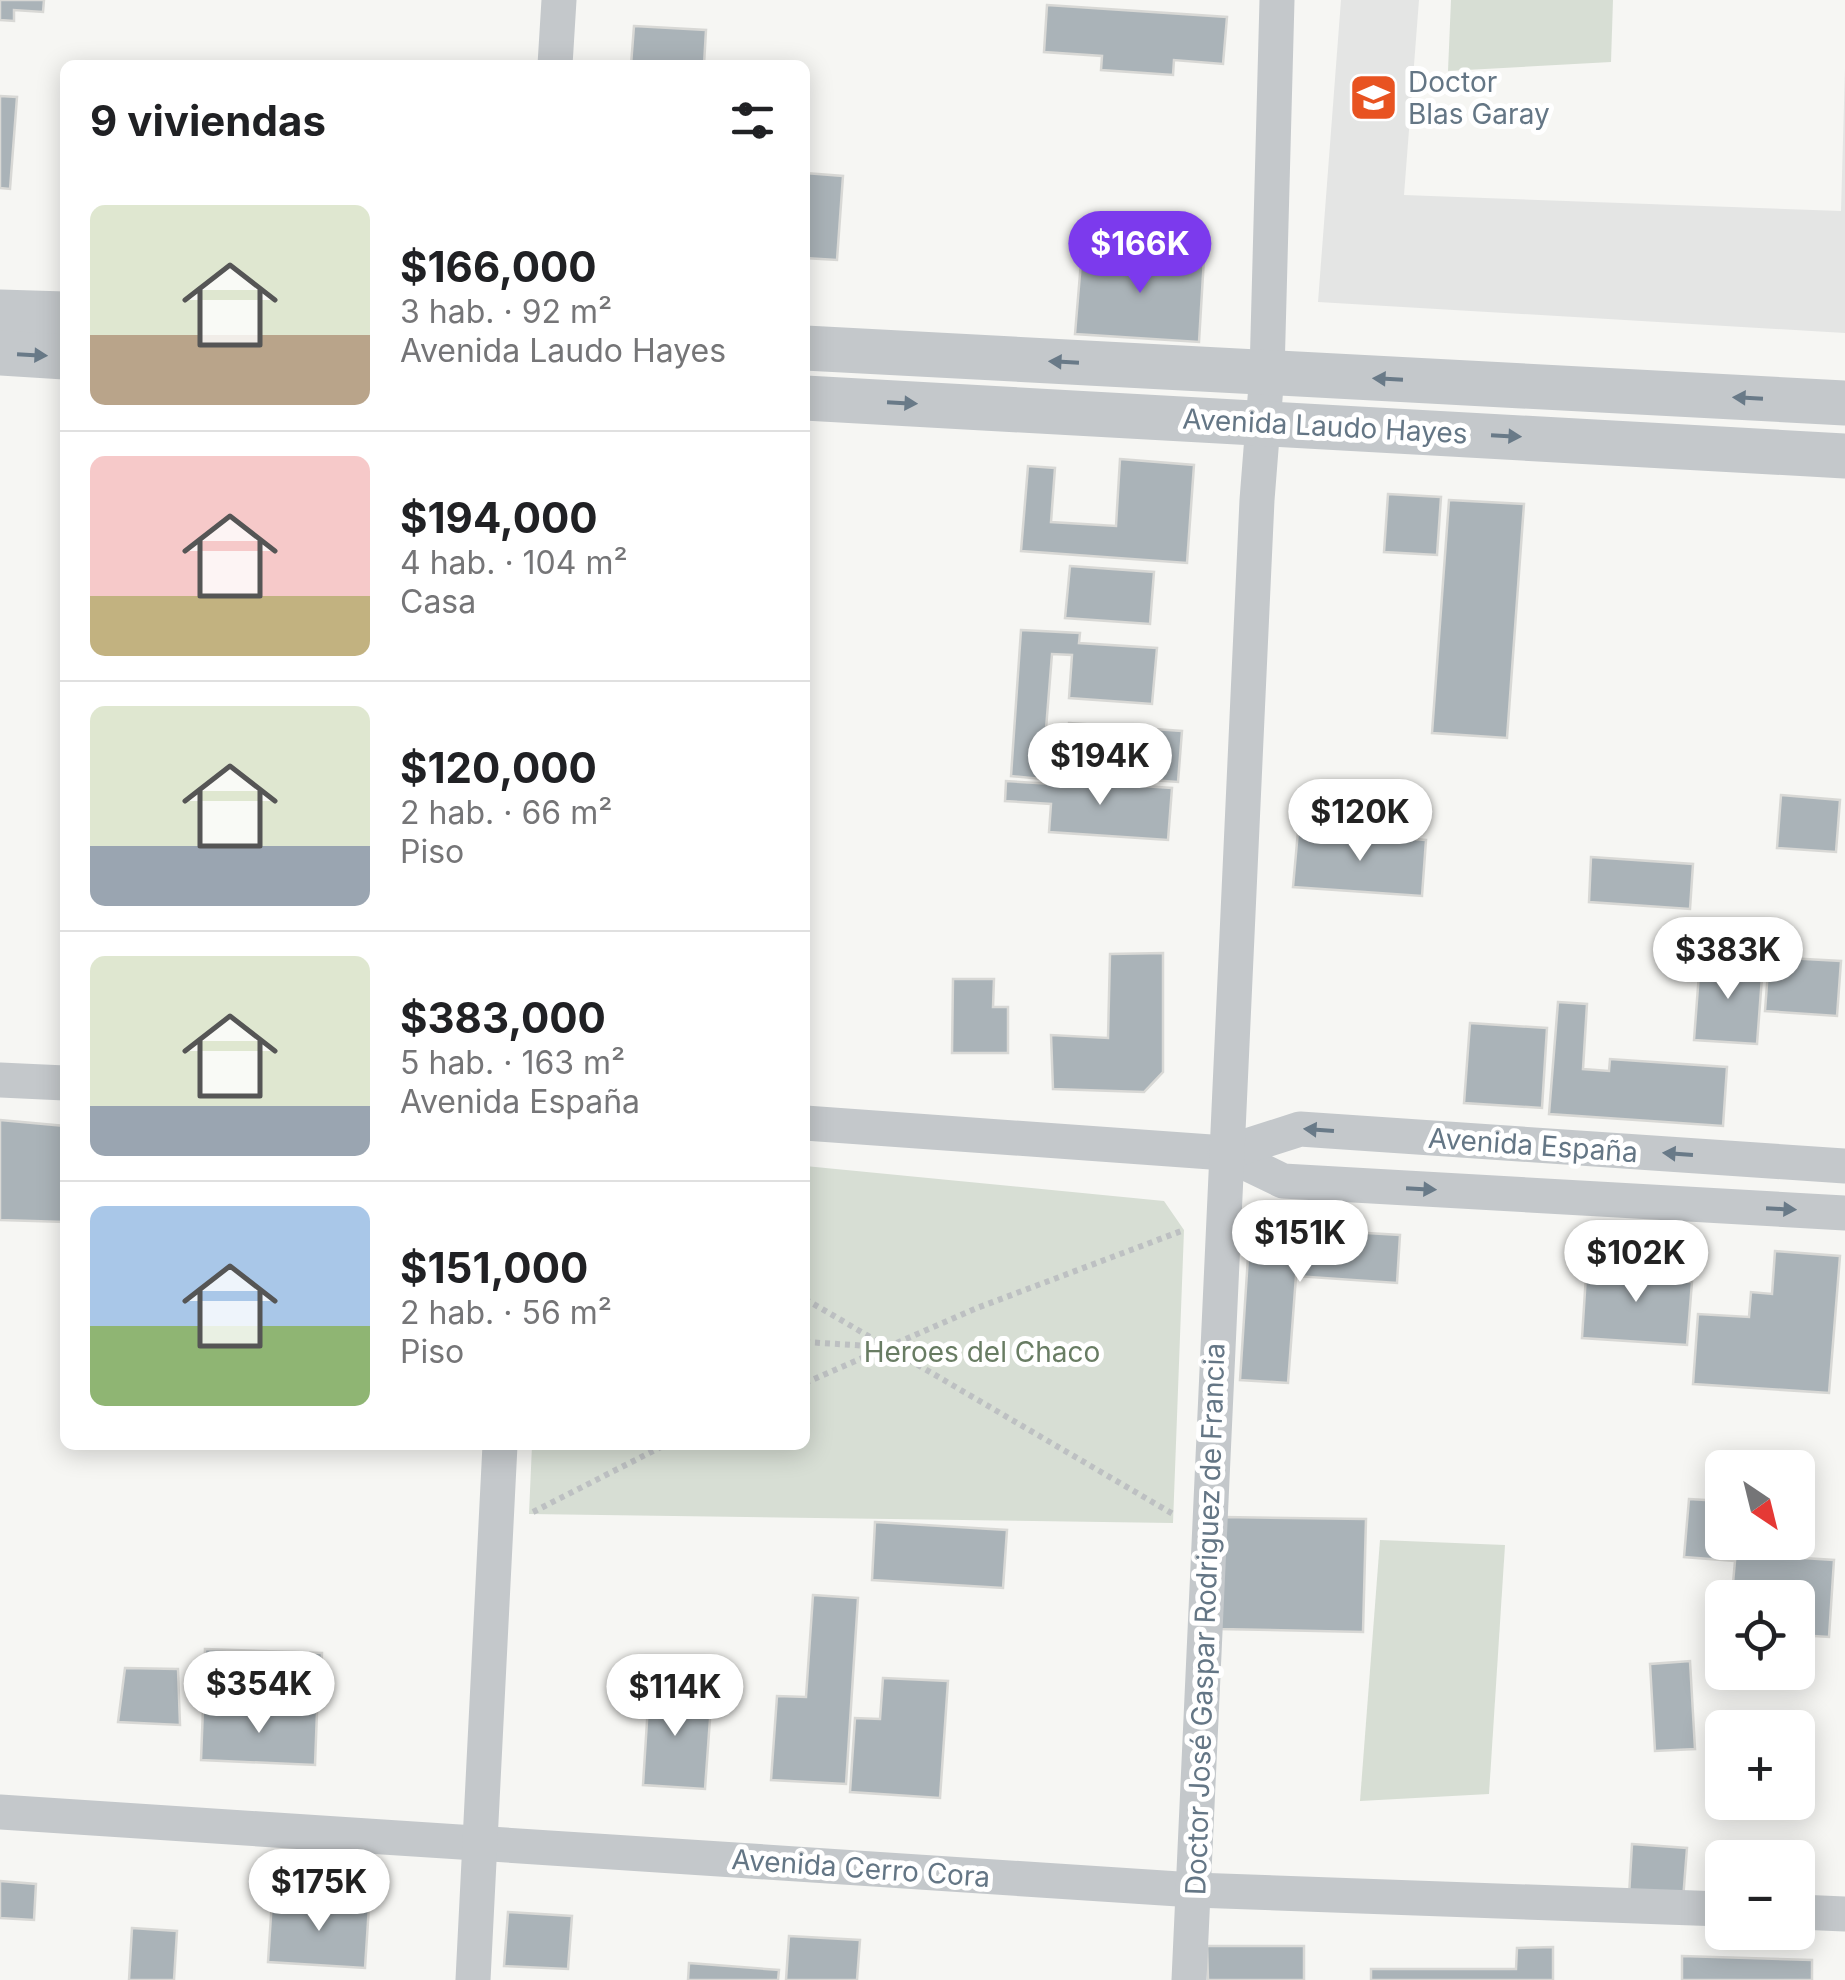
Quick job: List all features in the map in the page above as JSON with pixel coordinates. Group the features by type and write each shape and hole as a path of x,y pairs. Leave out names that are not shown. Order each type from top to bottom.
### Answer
{"street":[{"path":"555,60 559,0"},
{"name":"Doctor José Gaspar Rodriguez de Francia","path":"1188,1980 1260,422 1267,373 1276,0"},
{"path":"0,312 60,314"},
{"name":"Avenida Laudo Hayes","path":"810,348 1845,403"},
{"path":"0,353 60,356"},
{"name":"Avenida Laudo Hayes","path":"810,398 1845,456"},
{"path":"0,1080 60,1082"},
{"name":"Avenida España","path":"810,1123 1226,1153 1300,1129 1845,1166"},
{"name":"Avenida España","path":"1226,1153 1283,1181 1845,1213"},
{"path":"473,1980 500,1450"},
{"name":"Avenida Cerro Cora","path":"0,1812 1194,1890 1705,1909"},
{"path":"1815,1913 1845,1914"}],"path":[{"path":"810,1380 1184,1230"},
{"path":"810,1301 1174,1514"},
{"path":"810,1342 888,1347"},
{"path":"530,1514 656,1450"}],"shaded area":[{"name":"Doctor Blas Garay","path":"1341,0 1419,0 1404,195 1841,211 1845,68 1845,333 1318,302"}],"green space":[{"path":"1451,0 1613,0 1611,62 1448,71"},
{"name":"Heroes del Chaco","path":"810,1166 1164,1201 1184,1230 1173,1523 529,1514 532,1450 810,1450"},
{"path":"1380,1540 1505,1545 1489,1794 1360,1801"}],"building":[{"path":"0,0 44,0 43,12 14,10 14,21 0,20"},
{"path":"1047,5 1227,17 1223,64 1174,60 1173,75 1101,70 1102,56 1044,52"},
{"path":"634,26 706,30 704,60 631,60"},
{"path":"0,96 17,97 10,189 0,188"},
{"path":"810,173 843,176 837,260 810,258"},
{"path":"1082,250 1204,258 1199,342 1075,334"},
{"path":"1120,459 1194,465 1187,563 1021,551 1028,466 1055,468 1051,522 1116,526"},
{"path":"1388,494 1441,497 1437,555 1384,552"},
{"path":"1449,500 1524,504 1507,738 1432,733"},
{"path":"1070,566 1154,572 1150,624 1065,618"},
{"path":"1021,630 1080,633 1079,643 1157,648 1152,704 1069,698 1072,655 1052,654 1042,779 1011,776"},
{"path":"1069,723 1182,731 1178,782 1065,774"},
{"path":"1053,780 1172,788 1168,840 1049,832 1051,804 1005,801 1006,781 1052,784"},
{"path":"1781,795 1840,800 1836,852 1777,848"},
{"path":"1298,831 1426,840 1422,896 1293,887"},
{"path":"1591,857 1693,864 1690,909 1589,902"},
{"path":"1163,953 1163,1072 1144,1092 1053,1089 1051,1035 1108,1038 1110,954"},
{"path":"1769,957 1841,961 1837,1016 1765,1011"},
{"path":"1700,960 1763,964 1757,1044 1694,1040"},
{"path":"953,979 994,979 993,1007 1008,1007 1008,1053 952,1053"},
{"path":"1558,1002 1587,1004 1583,1069 1609,1071 1610,1059 1727,1067 1723,1126 1549,1114"},
{"path":"1470,1023 1547,1028 1542,1108 1464,1103"},
{"path":"0,1120 60,1126 60,1222 0,1220"},
{"path":"1250,1226 1400,1235 1397,1283 1296,1276 1288,1383 1240,1380"},
{"path":"1775,1251 1840,1256 1829,1393 1693,1384 1698,1314 1749,1317 1751,1292 1772,1294"},
{"path":"1607,1256 1651,1259 1650,1279 1692,1282 1687,1345 1582,1338 1586,1275 1606,1277"},
{"path":"1689,1499 1705,1500 1705,1559 1684,1557"},
{"path":"1222,1517 1366,1519 1363,1632 1219,1629"},
{"path":"875,1522 1007,1530 1003,1588 872,1580"},
{"path":"1722,1560 1834,1560 1829,1637 1815,1636 1815,1580 1733,1580 1735,1561"},
{"path":"813,1595 858,1598 846,1784 771,1780 777,1696 806,1697"},
{"path":"205,1649 322,1653 320,1705 203,1703"},
{"path":"651,1657 664,1658 661,1702 711,1705 705,1789 643,1785"},
{"path":"1690,1661 1695,1749 1655,1751 1650,1664"},
{"path":"125,1668 178,1669 180,1725 118,1722"},
{"path":"883,1678 948,1681 940,1798 850,1792 855,1718 880,1719"},
{"path":"203,1708 317,1712 315,1765 201,1760"},
{"path":"1632,1844 1687,1848 1683,1900 1629,1896"},
{"path":"0,1881 36,1884 34,1920 0,1918"},
{"path":"272,1900 369,1906 365,1968 268,1962"},
{"path":"508,1912 572,1916 568,1969 504,1966"},
{"path":"132,1928 177,1931 174,1980 129,1980"},
{"path":"789,1936 860,1940 857,1980 786,1980"},
{"path":"1207,1946 1304,1946 1304,1980 1208,1980"},
{"path":"1553,1947 1553,1980 1371,1980 1371,1969 1516,1969 1517,1948"},
{"path":"1682,1956 1812,1960 1812,1980 1682,1980"},
{"path":"689,1963 779,1970 778,1980 688,1980"}],"place":[{"name":"Doctor Blas Garay","path":"1373,98"}]}
